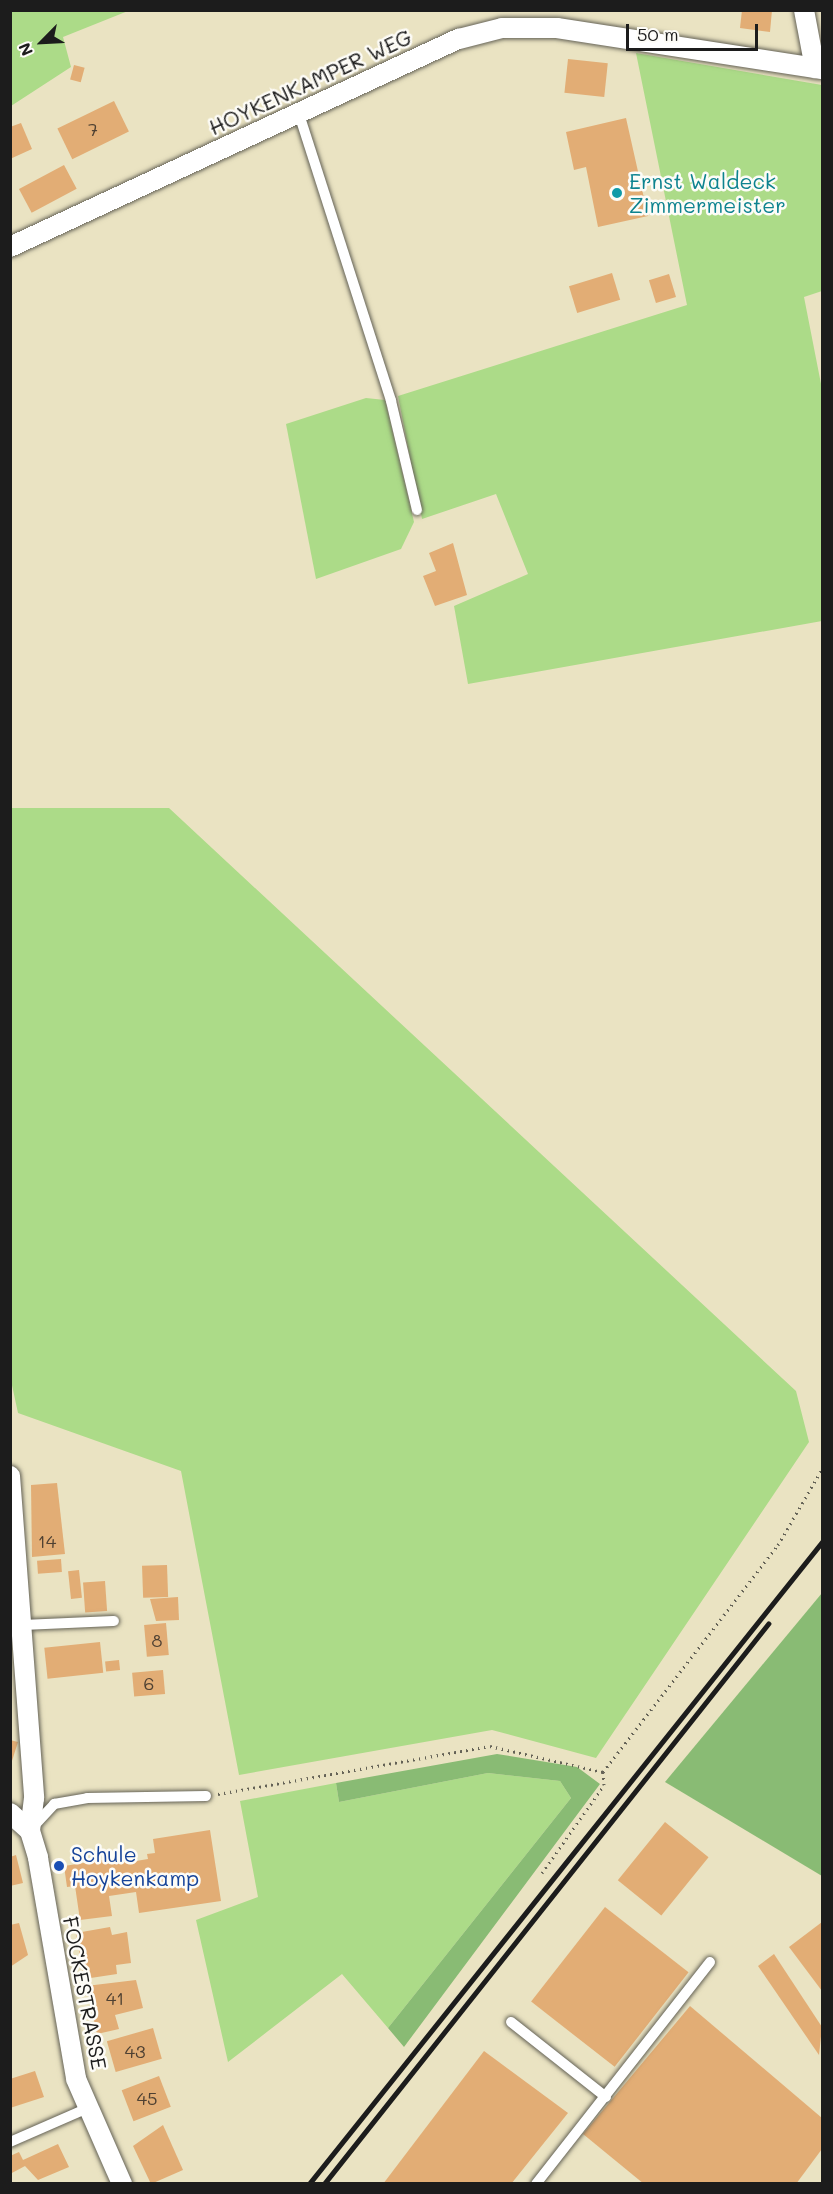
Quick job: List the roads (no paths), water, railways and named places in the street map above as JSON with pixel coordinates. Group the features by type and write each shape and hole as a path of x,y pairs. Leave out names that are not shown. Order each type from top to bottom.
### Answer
{"street":[{"path":"804,10 819,68"},
{"name":"HOYKENKAMPER WEG","path":"10,247 459,39 502,28 557,28 819,68"},
{"name":"FOCKESTRASSE","path":"10,1476 34,1798 30,1831 62,2022 88,2108 122,2184"},
{"path":"10,1813 30,1831"}],"lane":[{"path":"299,114 391,401 417,510"},
{"path":"22,1625 114,1621"},
{"path":"30,1831 54,1804 87,1798 206,1796"},
{"path":"536,2184 710,1962"},
{"path":"512,2022 606,2097"},
{"path":"10,2142 88,2108"}],"railway":[{"path":"309,2184 822,1542"},
{"path":"324,2184 768,1624"}],"place":[{"name":"Ernst Waldeck Zimmermeister","path":"617,193"},
{"name":"Schule Hoykenkamp","path":"59,1866"}]}
